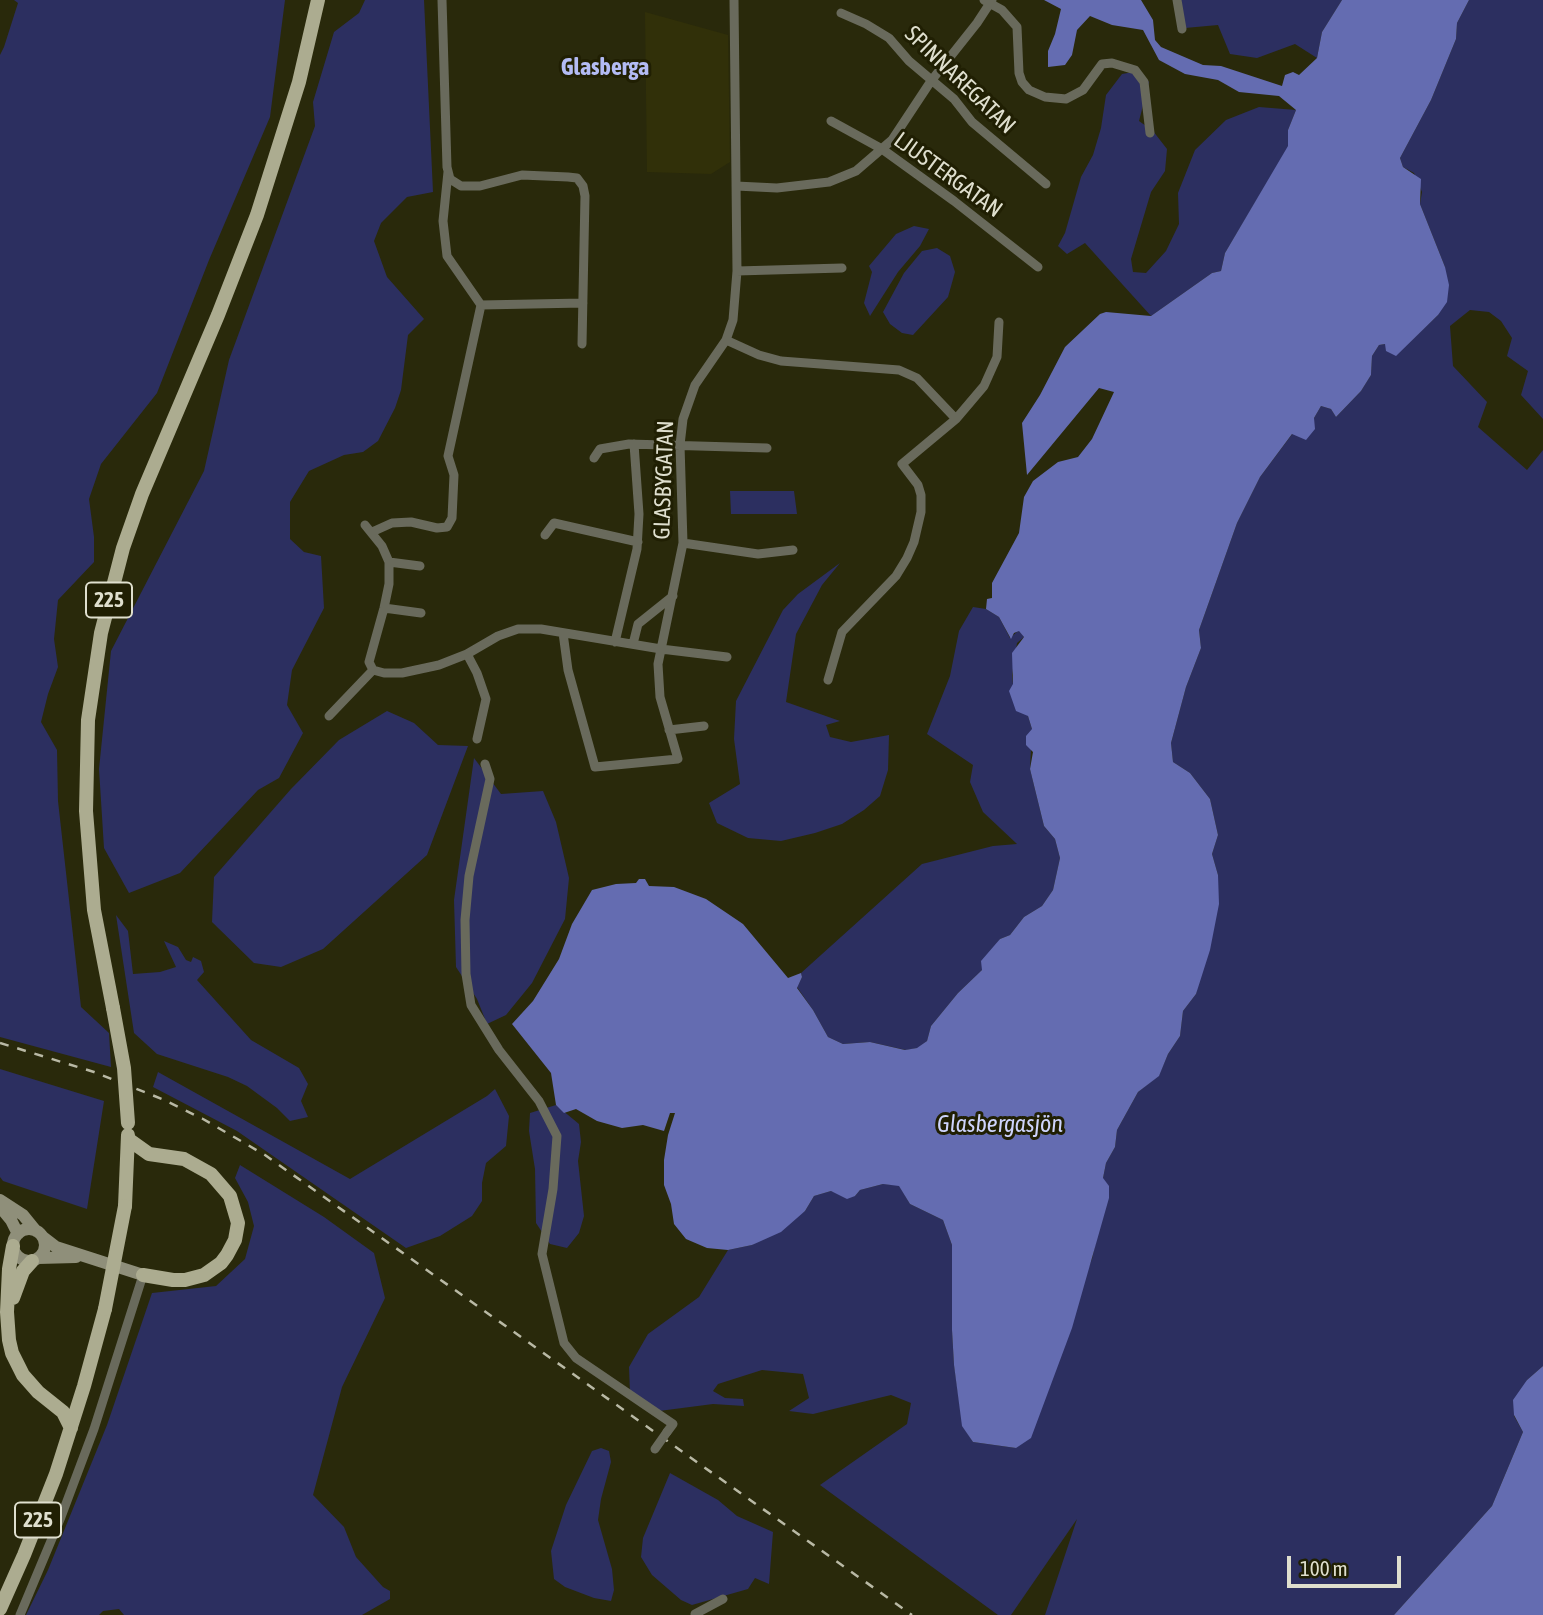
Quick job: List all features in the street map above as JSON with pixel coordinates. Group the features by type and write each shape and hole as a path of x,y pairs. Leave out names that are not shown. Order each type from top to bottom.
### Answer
{"main road":[{"name":"225","path":"0,1609 41,1514 71,1428 105,1309 125,1206 128,1123 124,1068 94,910 86,811 88,720 101,633 122,548 142,494 257,215 299,82 318,0"},
{"path":"128,1139 138,1149 149,1154 184,1159 211,1174 230,1196 238,1223 235,1240 227,1255 220,1264 204,1275 185,1280 143,1275"},
{"path":"127,1169 149,1154"},
{"path":"16,1240 9,1269 9,1340 16,1363 29,1383 63,1412 71,1428"},
{"path":"8,1312 21,1275 35,1260"},
{"path":"50,1400 69,1399 84,1386"}],"street":[{"path":"442,0 442,66 448,172 443,221 447,256 481,305 448,456 454,475 452,518 447,527 438,528 411,522 369,528 389,562 384,608 369,662 373,670 402,673 467,654 512,630 530,629 727,657"},
{"name":"GLASBYGATAN","path":"564,633 568,670 595,767 678,759 659,686 661,649 683,543 680,445 683,419 695,385 726,340 733,320 737,271 734,0"},
{"path":"1177,0 1182,29"},
{"path":"736,186 777,188 829,182 856,171 892,140 989,1 1017,27 1018,73 1029,90 1045,97 1066,99 1085,88 1102,64 1116,64 1135,70 1144,84 1150,133"},
{"name":"SPINNAREGATAN","path":"841,13 889,38 909,61 954,99 972,122 1045,184"},
{"name":"LJUSTERGATAN","path":"831,121 882,149 1038,267"},
{"path":"448,172 450,179 461,186 480,186 522,175 577,178 583,186 585,196 582,344"},
{"path":"737,271 842,268"},
{"path":"481,305 583,303"},
{"path":"828,680 844,629 896,576 914,542 921,512 921,495 918,485 902,464 956,419 979,392 992,372 998,349 999,322"},
{"path":"726,340 759,355 789,362 890,368 909,373 925,385 956,419"},
{"path":"615,642 638,542 639,514 634,444"},
{"path":"594,458 600,449 634,444 767,448"},
{"path":"545,535 554,523 638,542"},
{"path":"683,543 758,554 793,550"},
{"path":"389,562 420,566"},
{"path":"633,644 638,624 673,596"},
{"path":"384,608 421,613"},
{"path":"467,654 486,699 477,739"},
{"path":"329,716 373,670"},
{"path":"669,730 704,726"},
{"path":"485,764 490,779 470,876 465,920 466,974 471,1005 499,1050 539,1101 557,1136 553,1189 542,1254 564,1343 576,1358 673,1424 652,1453"},
{"path":"0,1200 23,1215 56,1247 143,1275 94,1429 20,1615"},
{"path":"0,1207 12,1220 18,1256 35,1260 76,1257 97,1260"},
{"path":"16,1240 26,1230 40,1234"},
{"path":"35,1260 45,1249 40,1234"},
{"path":"694,1613 723,1599"}],"shaded area":[{"path":"14,0 285,0 270,117 209,260 157,393 101,464 89,499 94,562 58,600 54,639 58,667 41,722 57,750 58,801 81,1007 109,1033 111,1067 0,1037 0,55 18,3"},
{"path":"365,0 424,0 433,192 407,197 381,223 374,241 387,277 424,319 408,335 401,390 378,441 363,452 344,455 309,471 290,502 290,539 304,552 321,556 324,608 292,670 287,705 303,733 279,778 258,790 180,873 129,893 104,848 99,769 111,651 204,471 229,360 315,126 313,102 334,32 359,13"},
{"path":"1173,0 1342,0 1322,32 1317,58 1295,44 1257,58 1230,54 1218,25 1185,28"},
{"path":"1469,0 1543,0 1543,419 1521,395 1528,371 1507,356 1512,338 1501,321 1489,312 1470,310 1450,326 1453,366 1487,402 1478,427 1527,470 1543,450 1543,1366 1527,1380 1514,1416 1523,1432 1492,1506 1394,1615 1045,1615 1077,1519 1011,1615 998,1615 820,1485 907,1424 911,1403 891,1395 813,1414 789,1411 809,1398 803,1374 762,1370 718,1384 713,1391 725,1398 743,1399 744,1406 713,1404 659,1411 630,1393 629,1367 648,1334 699,1297 728,1250 752,1245 805,1211 814,1196 831,1191 855,1196 860,1190 883,1184 899,1185 910,1204 943,1220 952,1245 954,1365 963,1426 973,1442 1016,1448 1092,1259 1103,1178 1106,1163 1115,1147 1117,1130 1138,1092 1159,1075 1180,1036 1183,1011 1196,994 1218,875 1212,854 1218,835 1210,799 1190,773 1173,762 1171,743 1186,687 1201,648 1199,630 1237,523 1260,477 1293,433 1314,418 1321,406 1331,409 1336,417 1361,391 1371,375 1372,356 1379,345 1385,344 1396,355 1438,315 1445,267 1420,204 1422,192 1414,173 1403,167 1400,158 1431,100 1456,39 1457,23"},
{"path":"645,12 728,35 730,162 711,174 647,172"},
{"path":"1139,71 1149,82 1139,121 1153,131 1167,149 1165,171 1151,192 1131,259 1133,272 1146,273 1166,251 1179,224 1178,193 1195,150 1226,120 1259,107 1296,110 1288,130 1289,146 1225,253 1221,271 1212,273 1151,316 1085,243 1067,254 1058,246 1065,233 1081,177 1093,155 1101,128 1106,95 1122,74"},
{"path":"914,226 929,229 870,316 864,303 872,272 869,266 896,234"},
{"path":"937,248 950,256 955,272 948,297 913,335 902,333 890,324 883,312 904,273 922,251"},
{"path":"730,491 794,491 797,514 731,514"},
{"path":"840,563 822,585 796,634 786,702 840,721 826,725 830,737 851,742 889,735 888,770 880,796 842,824 815,833 781,841 748,838 717,823 709,803 740,784 734,739 736,701 783,610 798,594"},
{"path":"973,607 986,609 999,617 1010,638 1019,630 1024,637 1017,643 1013,684 1032,729 1030,769 1044,826 1055,839 1060,858 1053,890 1042,906 1024,917 1010,935 1000,939 982,970 958,993 931,1026 927,1041 918,1048 906,1050 870,1042 843,1044 828,1037 797,987 801,973 922,864 993,846 1017,844 983,812 970,782 973,765 927,734 950,676 959,631"},
{"path":"387,711 414,723 438,745 468,746 427,855 323,949 281,967 254,963 212,922 214,877 291,789 339,740"},
{"path":"474,758 501,794 543,791 556,822 569,878 565,919 532,983 506,1015 487,1024 477,999 456,967 454,900"},
{"path":"116,915 128,931 133,974 160,972 176,967 164,941 178,947 186,960 191,962 193,957 201,961 204,972 197,980 251,1040 299,1068 308,1084 301,1101 308,1117 290,1121 247,1086 228,1077 157,1054 134,1033"},
{"path":"0,1069 104,1101 87,1209 3,1181 0,1177"},
{"path":"158,1072 350,1179 495,1089 509,1116 506,1146 486,1163 482,1201 472,1216 440,1236 406,1248 237,1131 153,1087"},
{"path":"556,1105 579,1124 581,1142 578,1161 584,1216 579,1233 567,1248 550,1244 536,1223 530,1113"},
{"path":"240,1165 324,1217 374,1253 385,1298 342,1387 313,1495 344,1527 356,1557 383,1587 390,1591 390,1599 362,1615 124,1615 119,1609 103,1611 99,1615 26,1615 48,1570 107,1425 152,1293 216,1286 245,1259 254,1226 248,1202 235,1178"},
{"path":"601,1448 609,1451 611,1462 598,1520 612,1569 614,1590 611,1601 565,1587 554,1579 551,1551 566,1505 592,1451"},
{"path":"670,1473 718,1500 737,1516 773,1532 769,1584 755,1578 748,1589 692,1605 681,1600 652,1575 641,1557 643,1538"}],"water":[{"name":"Glasbergasjön","path":"1044,0 1141,0 1153,20 1155,40 1161,47 1203,65 1221,66 1282,86 1285,75 1293,72 1299,75 1317,58 1322,32 1342,0 1469,0 1457,23 1456,39 1431,100 1400,158 1403,167 1421,179 1420,204 1445,267 1449,285 1447,302 1438,315 1396,356 1386,351 1385,344 1379,345 1372,356 1371,375 1361,391 1336,417 1331,409 1321,406 1314,418 1315,429 1306,440 1292,434 1260,477 1237,523 1199,630 1201,648 1186,687 1171,743 1173,762 1190,773 1210,799 1218,835 1212,854 1218,875 1219,904 1210,950 1196,994 1183,1011 1180,1036 1168,1054 1159,1076 1138,1092 1117,1130 1115,1147 1106,1163 1103,1178 1109,1186 1109,1198 1072,1328 1031,1438 1016,1448 973,1442 962,1426 952,1330 952,1245 943,1220 910,1204 899,1186 883,1184 860,1190 847,1199 831,1191 814,1196 805,1211 781,1232 752,1245 728,1250 707,1248 686,1239 674,1224 664,1185 664,1160 675,1113 670,1113 664,1131 643,1125 622,1128 597,1121 576,1109 564,1113 556,1105 551,1073 512,1024 533,1001 559,959 572,924 592,890 645,879 649,886 674,887 706,899 743,924 788,978 801,973 797,988 828,1037 843,1044 870,1042 905,1050 917,1048 927,1041 931,1026 958,993 982,970 981,961 1000,939 1010,935 1024,917 1042,906 1053,890 1060,858 1055,839 1044,826 1030,769 1033,752 1026,745 1026,736 1032,729 1028,716 1016,711 1009,691 1013,684 1012,653 1024,637 1019,631 1014,633 1011,639 999,617 986,609 987,599 992,598 992,583 1019,533 1024,497 1033,481 1058,462 1078,457 1092,439 1114,392 1099,388 1027,475 1022,423 1065,347 1100,314 1106,312 1151,316 1212,273 1221,271 1225,253 1288,146 1288,130 1296,110 1279,96 1239,92 1218,80 1185,74 1159,60 1143,30 1112,25 1090,16 1077,30 1072,55 1065,65 1048,67 1048,51 1061,9"},
{"path":"1543,1366 1543,1615 1394,1615 1492,1506 1523,1432 1514,1415 1513,1400 1527,1380"}],"railway":[{"path":"0,1043 94,1072 162,1099 265,1155 912,1615"}],"district":[{"name":"Glasberga","path":"605,67"}]}
